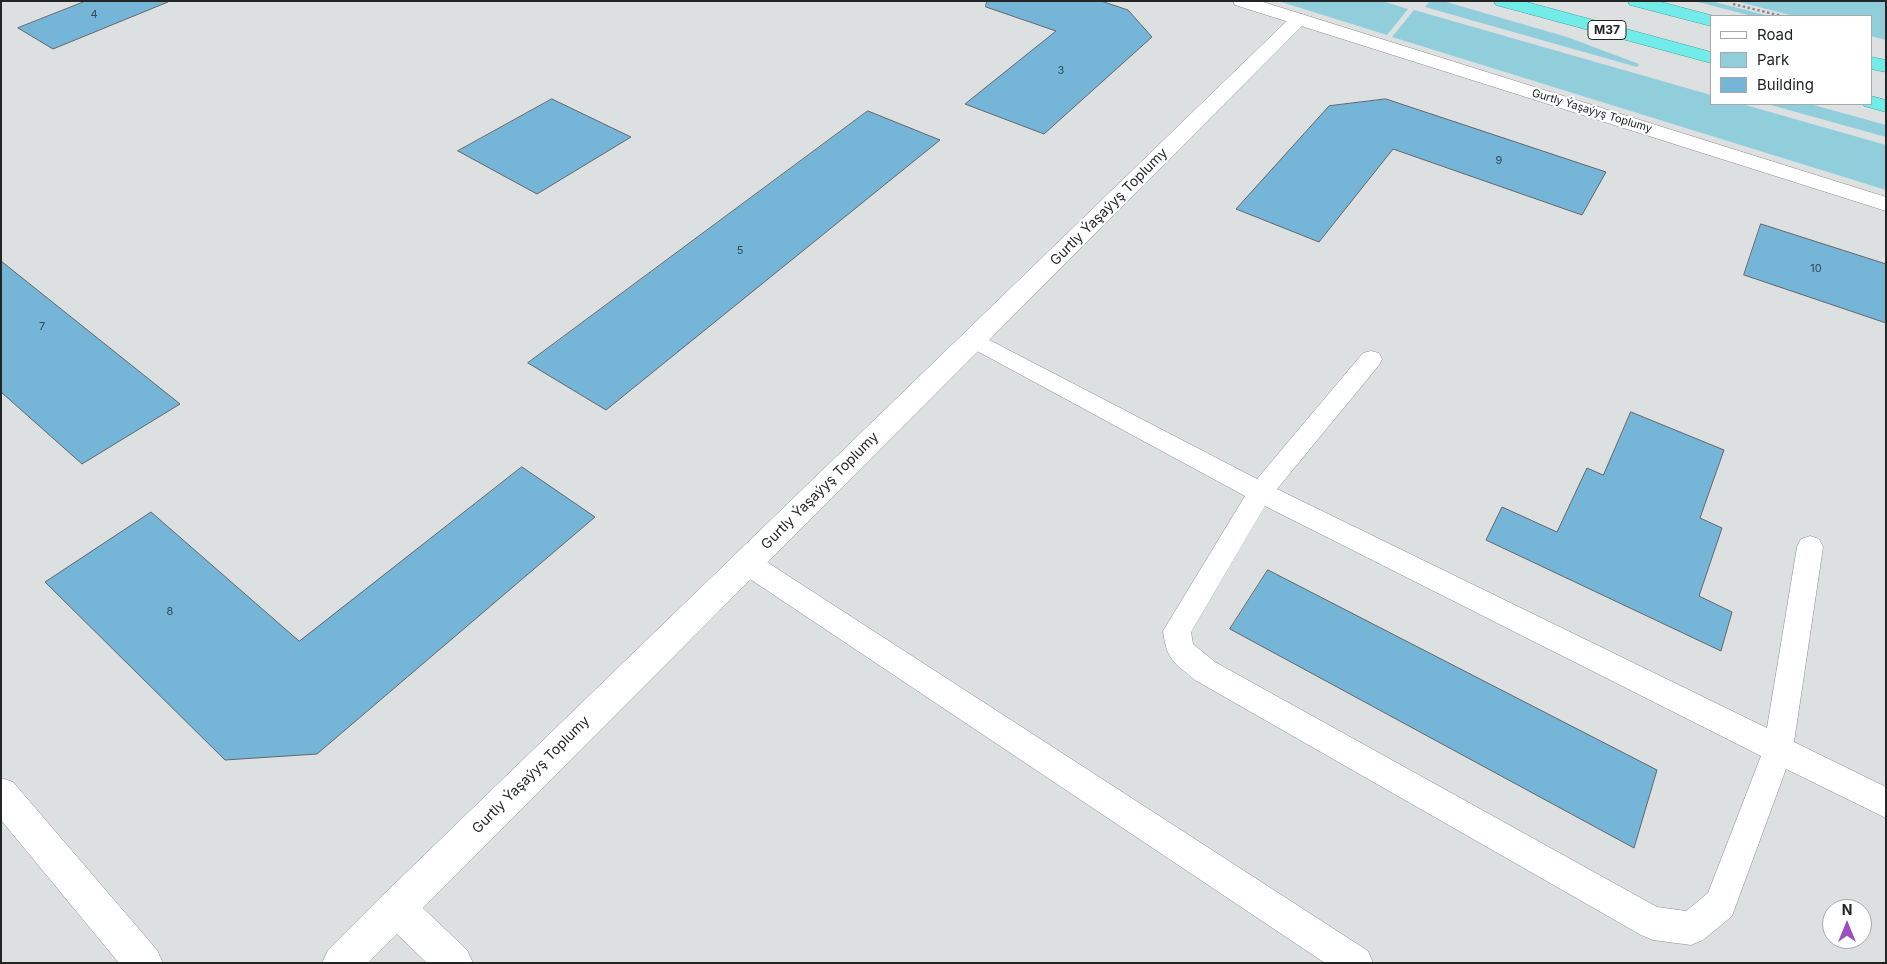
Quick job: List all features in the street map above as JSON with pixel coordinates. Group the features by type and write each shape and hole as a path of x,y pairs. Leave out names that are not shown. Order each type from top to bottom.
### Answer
{"highway":[{"name":"M37","path":"1502,1 1710,58"},
{"path":"1636,1 1710,21"},
{"path":"1872,63 1886,66"},
{"path":"1872,102 1886,106"}],"street":[{"name":"Gurtly Ýaşaýyş Toplumy","path":"1241,1 1886,204"},
{"name":"Gurtly Ýaşaýyş Toplumy","path":"341,963 1299,19"},
{"path":"1,794 144,963"},
{"path":"396,908 454,963"}],"lane":[{"path":"974,340 1260,492 1886,803"},
{"path":"1371,359 1260,492 1177,631 1180,650 1205,670 1653,923 1691,928 1720,904 1778,750 1810,547"},
{"path":"747,563 1356,963"}],"path":[{"path":"1731,3 1778,15"}],"green space":[{"path":"1278,1 1382,1 1408,9 1387,35"},
{"path":"1430,1 1443,1 1567,37 1639,64 1637,67 1425,7"},
{"path":"1694,1 1711,1 1765,15 1748,15"},
{"path":"1735,1 1886,1 1886,40 1872,36 1872,15 1790,15"},
{"path":"1414,10 1710,95 1710,105 1746,105 1886,145 1886,190 1392,37"},
{"path":"1771,105 1814,105 1886,125 1886,137"}],"building":[{"path":"86,1 168,2 53,49 18,28"},
{"path":"987,1 1101,1 1128,10 1152,37 1044,134 965,104 1056,31 986,7"},
{"path":"552,99 631,137 537,194 458,151"},
{"path":"1386,99 1606,172 1582,215 1393,149 1319,242 1236,209 1329,106"},
{"path":"868,111 940,140 606,410 528,363"},
{"path":"1761,224 1886,264 1886,323 1744,275"},
{"path":"1,261 180,404 82,464 1,392"},
{"path":"1631,412 1724,450 1700,518 1722,528 1699,596 1732,612 1721,651 1486,540 1502,507 1557,532 1587,468 1603,475"},
{"path":"522,467 595,517 317,754 225,760 45,582 151,512 299,641"},
{"path":"1268,570 1657,770 1634,848 1230,629"}]}
